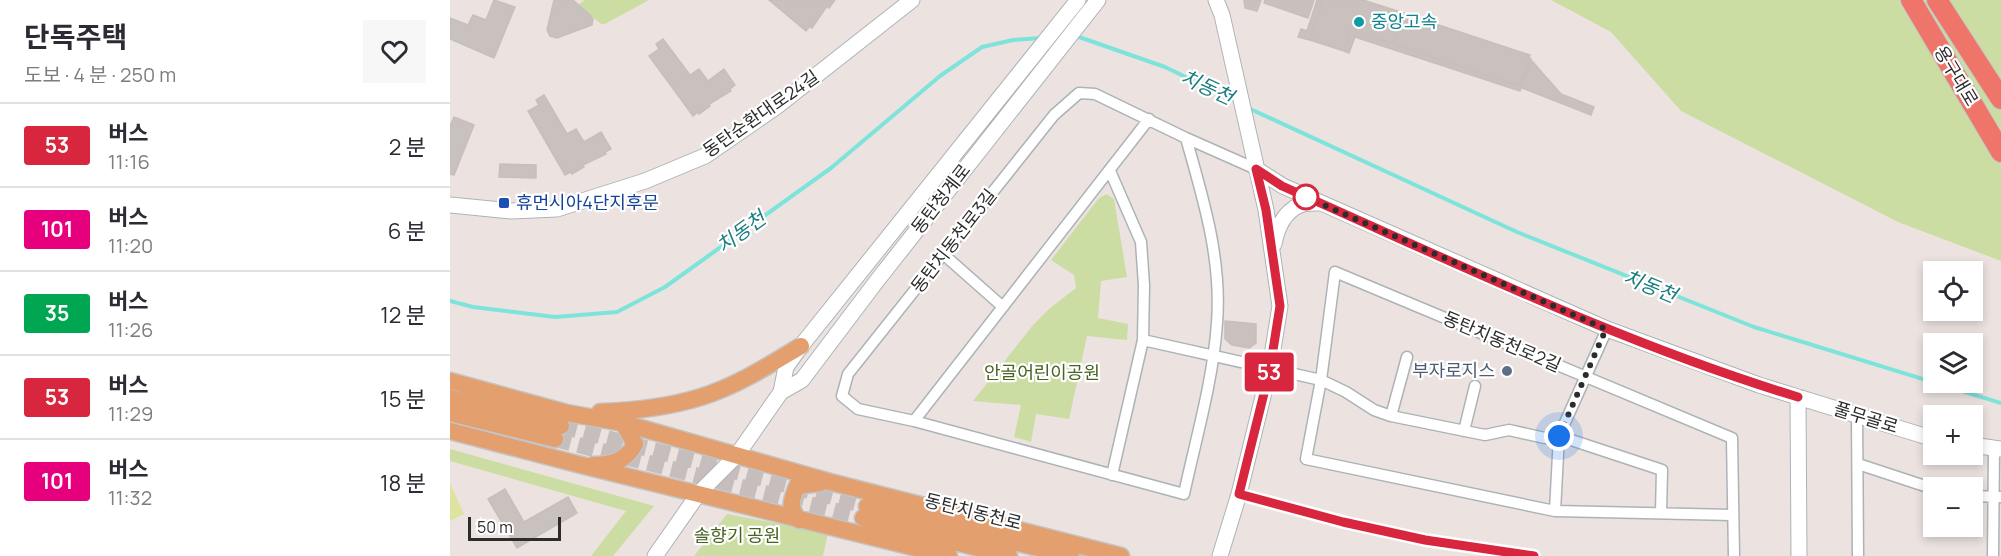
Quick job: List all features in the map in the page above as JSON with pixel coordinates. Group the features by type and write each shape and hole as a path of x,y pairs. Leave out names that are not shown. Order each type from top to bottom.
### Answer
{"highway":[{"name":"용구대로","path":"1911,0 2001,152"},
{"name":"용구대로","path":"1937,0 2001,99"}],"main road":[{"path":"450,398 561,426 612,412 656,407 702,397 761,371 801,346"},
{"path":"450,381 561,426"},
{"path":"450,413 561,426 623,423 830,482 1121,556"},
{"path":"580,465 607,465 624,459 630,454 635,444 623,423"},
{"path":"450,431 949,556"},
{"path":"799,520 791,510 791,501 797,486 830,482"},
{"name":"동탄치동천로","path":"1009,556 865,512 1071,556"}],"street":[{"name":"동탄순환대로24길","path":"450,205 511,211 557,208 645,181 705,156 776,107 912,0"},
{"name":"동탄청계로","path":"655,556 699,493 737,455 781,392 786,367 801,346 1078,0"},
{"name":"동탄청계로","path":"781,392 802,380 1098,0"},
{"path":"1216,0 1222,15 1266,210 1280,306 1270,369 1239,494 1220,556"},
{"name":"동탄치동천로3길","path":"1186,138 1209,219 1215,257 1218,320 1214,357 1184,494 914,421 858,409 842,396 848,374 1054,115 1079,93 1095,94 1186,138 1254,162"},
{"path":"914,421 1149,119"},
{"name":"풀무골로","path":"1254,162 1282,186 1606,329 1759,385 1923,436"},
{"path":"1110,171 1141,242 1144,285 1143,340 1112,475"},
{"path":"1272,250 1277,228 1285,217 1300,205 1319,203"},
{"path":"943,254 1003,308"},
{"name":"동탄치동천로2길","path":"1734,515 1555,511 1306,459 1321,380 1335,272 1732,438 1734,515 1734,556"},
{"path":"1555,511 1559,436 1606,329"},
{"path":"1143,340 1321,380 1346,392 1374,410 1391,416 1485,435 1509,430 1545,438 1559,436 1662,470 1661,513"},
{"path":"1391,416 1407,357"},
{"path":"1464,430 1475,386"},
{"path":"1798,397 1799,556"},
{"path":"1857,416 1858,556"},
{"path":"1994,556 1997,449"},
{"path":"1858,464 1923,485"},
{"path":"1239,494 1343,522 1425,540 1534,556"}],"green space":[{"path":"585,0 649,0 601,24 578,5"},
{"path":"1551,0 2001,0 2001,261 1898,222 1681,111 1611,32"},
{"name":"안골어린이공원","path":"1107,194 1114,199 1127,277 1101,281 1098,318 1128,324 1127,340 1087,336 1069,419 1036,414 1031,442 1014,437 1021,405 973,401 1033,325 1076,288 1074,275 1051,260 1099,198"},
{"path":"450,449 654,506 613,556 591,556 626,511 450,461"},
{"path":"450,483 464,514 450,521"},
{"name":"솔향기 공원","path":"727,514 828,533 823,556 694,556"}],"building":[{"path":"494,0 515,7 494,58 450,39 450,18 468,25 473,15 486,20"},
{"path":"554,0 573,0 591,16 592,25 557,38 550,36 547,30"},
{"path":"769,0 835,0 829,8 827,6 812,28 810,26 806,31"},
{"path":"1261,0 1257,11 1245,8 1244,1"},
{"path":"1265,0 1314,0 1308,18 1264,3"},
{"path":"1317,0 1323,0 1310,40 1298,37 1301,29 1307,31"},
{"path":"1323,0 1363,0 1530,55 1519,86 1351,30 1344,51 1310,40"},
{"name":"중앙고속","path":"1323,0 1363,0 1404,13 1393,44 1351,30 1344,51 1310,40"},
{"path":"1351,30 1519,86 1529,58 1531,59 1520,91 1355,37 1349,53 1344,51"},
{"path":"663,39 690,75 699,69 708,81 724,69 735,85 730,89 731,91 693,116 649,56 659,49 656,44"},
{"path":"1532,61 1561,94 1594,107 1591,115 1522,88"},
{"path":"544,95 567,134 576,129 584,142 601,132 611,149 572,174 571,172 565,175 528,111 539,105 536,100"},
{"path":"454,117 474,125 454,175 450,174 450,126"},
{"path":"500,164 536,165 536,178 499,177"},
{"path":"1225,321 1256,324 1256,343 1249,348 1232,345 1225,339"},
{"path":"505,489 524,522 568,497 577,513 517,548 488,499"}],"waterway":[{"name":"치동천","path":"1075,37 1165,67 1237,102"},
{"name":"치동천","path":"450,301 473,307 555,317 617,312 665,287 831,168 940,76 982,47 1013,40 1040,38"},
{"name":"치동천","path":"1246,107 1517,232 1754,327 2001,403"}],"tunnel":[{"path":"561,426 867,506"},
{"path":"555,439 863,518"}],"bus line":[{"name":"53","path":"1534,556 1425,540 1343,522 1239,494 1270,369 1280,306 1266,210 1256,169 1282,186 1606,329 1798,397"}],"place":[{"name":"중앙고속","path":"1359,22"},
{"name":"휴먼시아4단지후문","path":"504,203"},
{"name":"부자로지스","path":"1507,371"}],"route":[{"path":"1306,197 1301,195 1606,329 1559,436"}]}
